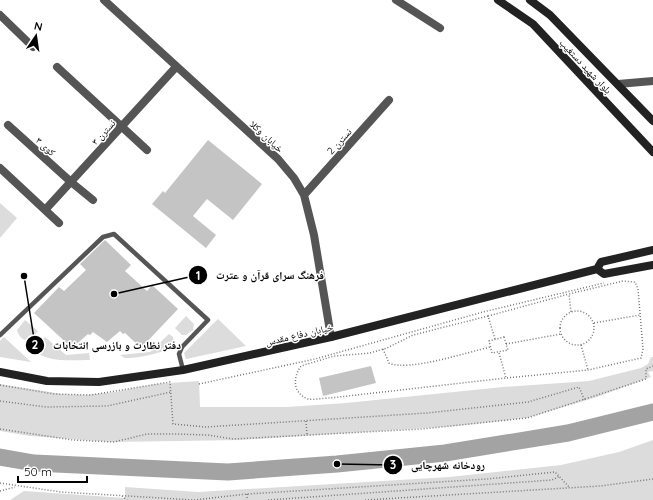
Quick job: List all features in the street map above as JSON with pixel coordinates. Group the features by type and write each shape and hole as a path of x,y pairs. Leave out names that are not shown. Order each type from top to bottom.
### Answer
{"street":[{"name":"خیابان وکلا","path":"104,0 278,159 294,178 304,196 314,235 331,337"},
{"path":"396,0 440,28"},
{"name":"بلوار شهید دستغیب","path":"498,0 534,24 653,152"},
{"name":"بلوار شهید دستغیب","path":"530,0 550,15 653,121"},
{"path":"0,15 33,47"},
{"path":"57,67 147,150"},
{"name":"نسترن ۳","path":"45,210 176,67"},
{"path":"618,84 653,81"},
{"name":"نسترن 2","path":"304,196 389,100"},
{"name":"کوی ۳","path":"8,125 93,200"},
{"path":"0,168 58,223"},
{"name":"خیابان دفاع مقدس","path":"597,270 601,262 653,250"},
{"name":"خیابان دفاع مقدس","path":"0,372 47,380 99,382 183,370 331,337 597,270 604,274 653,265"}],"lane":[{"path":"0,335 103,237 114,234 208,320 182,347 179,354 183,370"}],"path":[{"path":"199,384 315,359 476,314 624,278"},
{"path":"624,281 635,282 638,289 643,349 641,358 588,370 330,398 309,399 299,392 294,384 296,373 301,366 334,356 370,353 383,349 413,335 568,294 624,281"},
{"path":"568,294 571,312"},
{"path":"582,311 592,318 594,323 595,329 591,339 581,345 567,342 561,334 561,323 566,314 571,312 582,311"},
{"path":"594,323 640,314"},
{"path":"488,316 495,339"},
{"path":"506,344 561,334"},
{"path":"504,337 506,344 508,350 499,353 492,353 489,341 504,337"},
{"path":"581,345 588,370"},
{"path":"383,349 389,363 396,366 411,366 491,347"},
{"path":"499,353 506,378"},
{"path":"0,429 73,440 114,442 147,434 208,435 233,439 422,429 527,418 585,401 646,379 646,369 653,366"},
{"path":"170,382 173,424 206,427 427,413 528,402 579,387 585,401"},
{"path":"0,400 46,407 107,406 171,392"},
{"path":"306,421 307,436"},
{"path":"0,483 122,496 127,494 194,500 247,494 506,478 555,472 570,488"},
{"path":"268,500 507,484 552,480 560,476"},
{"path":"506,478 507,484"},
{"path":"365,500 570,488 653,479"},
{"path":"0,491 17,486"},
{"path":"247,494 247,500"},
{"path":"122,496 126,500"}],"shaded area":[{"path":"0,203 17,218 0,238"},
{"path":"186,316 194,324 193,330 186,335 182,335 175,328"},
{"path":"218,319 246,346 186,359 184,353"},
{"path":"25,320 38,331 30,341 21,338 17,330"},
{"path":"169,334 173,337 175,345 172,348 136,357 125,358 120,355 150,352"},
{"path":"4,337 31,362 0,357 0,341"},
{"path":"45,337 66,355 89,353 90,360 62,360 42,356 36,352 36,346"},
{"path":"651,357 653,357 653,371 648,372 651,377 597,397 527,418 455,426 241,440 113,442 30,436 0,431 0,384 62,394 85,395 115,392 155,384 199,381 200,407 287,407 346,403 503,387 589,381 641,368 648,364"},
{"path":"653,440 653,500 10,500 24,491 125,498 125,487 198,492 449,477 561,465 619,452"}],"building":[{"path":"208,140 262,184 233,220 207,199 193,216 216,235 206,248 152,204 163,191 165,193"},
{"path":"105,240 131,265 125,271 147,291 152,285 178,309 141,348 125,333 123,334 120,331 107,342 93,332 90,335 88,334 72,348 34,313 59,287 64,291 86,270 80,264"},
{"path":"371,366 376,383 323,396 319,378"}],"waterway":[{"path":"0,457 34,463 228,472 337,464 445,453 568,433 653,412"}],"place":[{"name":"دفتر نظارت و بازرسی انتخابات","path":"24,276"},
{"name":"فرهنگ سرای قرآن و عترت","path":"114,294"},
{"name":"رودخانه شهرچایی","path":"337,464"}]}
